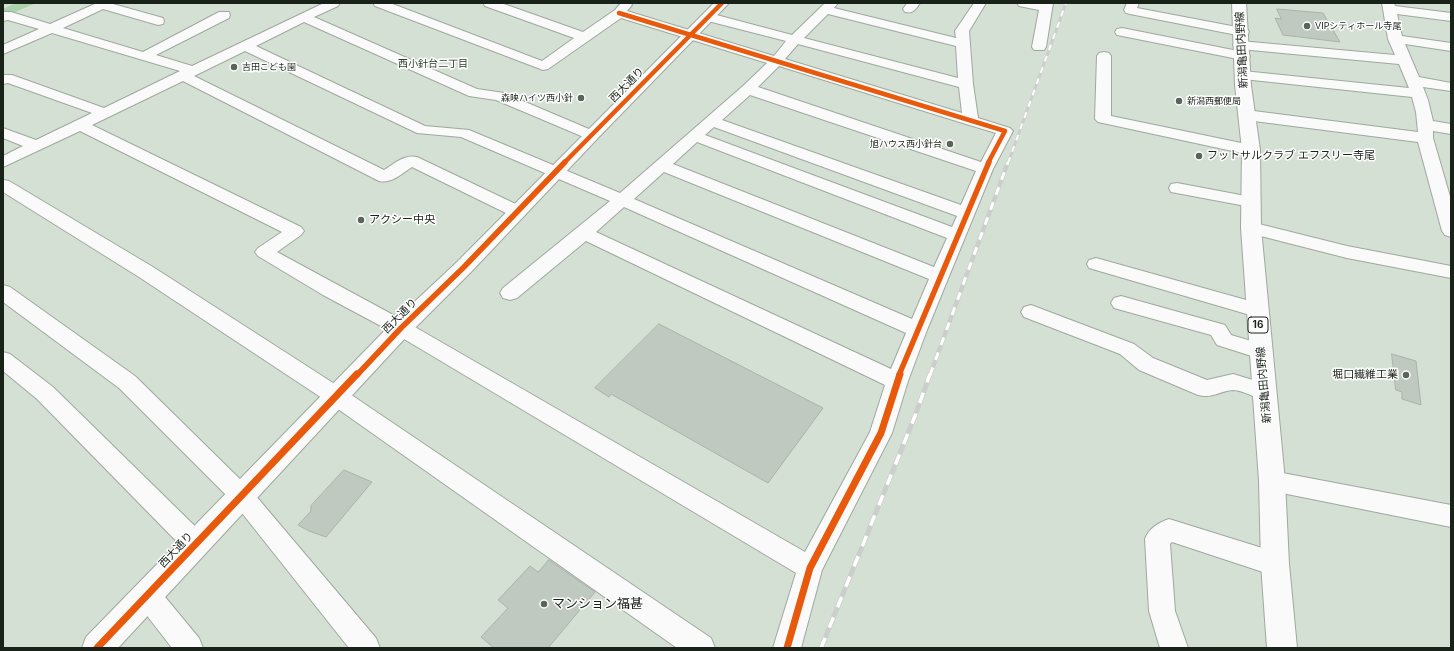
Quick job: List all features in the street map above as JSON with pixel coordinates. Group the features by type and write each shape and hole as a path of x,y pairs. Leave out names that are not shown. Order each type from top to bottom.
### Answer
{"street":[{"path":"3,162 334,3"},
{"path":"379,3 544,66 584,37 619,8 691,35 1005,131 985,169 916,330 897,381 881,433 810,568 787,648"},
{"path":"489,3 584,37"},
{"path":"972,121 966,84 962,31 980,3"},
{"path":"1023,3 1047,6 1039,47"},
{"path":"1133,3 1130,10 1242,52 1405,60"},
{"name":"新潟亀田内野線","path":"1239,3 1246,115 1251,150 1251,228 1272,481 1275,564 1282,648"},
{"path":"3,50 105,4 158,21"},
{"path":"510,293 584,233 748,89 777,61 795,39 829,6 964,44"},
{"path":"1449,221 1416,87 1396,39 1389,6 1451,18"},
{"path":"716,10 795,39 966,84"},
{"name":"西大通り","path":"97,648 401,328 518,212 591,135 716,10"},
{"path":"3,17 6,15 145,56 189,73 385,177 410,160 518,212"},
{"path":"145,56 224,15"},
{"path":"303,17 474,93 500,96 591,135"},
{"path":"1122,32 1242,52 1416,87 1451,87"},
{"path":"1396,39 1451,47"},
{"path":"244,45 422,130 464,133 622,200 916,330"},
{"path":"1104,56 1103,119 1251,150"},
{"path":"3,80 7,78 105,113"},
{"path":"748,89 985,169"},
{"path":"1246,115 1426,131 1451,129"},
{"path":"712,120 966,212"},
{"path":"80,125 294,231 264,252 330,290 401,328 810,568"},
{"path":"3,133 36,146"},
{"path":"695,136 956,235"},
{"path":"660,165 940,276"},
{"path":"3,185 146,272 336,396 701,648"},
{"path":"1177,188 1251,202"},
{"path":"1251,228 1347,252 1451,272"},
{"path":"584,233 897,381"},
{"path":"1096,264 1257,310"},
{"path":"3,292 127,382 242,496 366,648"},
{"path":"1121,303 1218,330 1224,340 1261,351"},
{"path":"1031,312 1127,349 1146,364 1206,389 1233,382 1265,392"},
{"path":"3,360 46,393 196,544"},
{"path":"1272,481 1451,516"},
{"path":"1174,648 1162,611 1157,539 1169,530 1275,564"},
{"path":"147,595 189,648"}],"green space":[{"path":"16,3 36,3 11,14 3,12 3,9"}],"building":[{"name":"VIPシティホール寺尾","path":"1277,9 1323,13 1340,42 1283,35 1275,18 1281,19"},
{"path":"659,324 823,408 768,483 611,394 609,397 595,388"},
{"name":"堀口繊維工業","path":"1392,354 1416,361 1421,405 1402,399 1402,392 1396,390"},
{"path":"344,470 372,482 326,537 298,525 311,511 311,506"},
{"name":"マンション福甚","path":"549,560 595,592 548,648 494,648 481,637 508,608 498,600 530,566 538,572"}],"railway":[{"path":"1008,163 1066,3"},
{"path":"930,375 1008,162"},
{"path":"821,648 915,416 930,374"}],"cycle path":[{"path":"97,648 401,328 464,267 591,135 722,3"},
{"path":"619,13 1005,131 985,169 917,330 897,381 881,433 810,568 787,648"}],"place":[{"name":"VIPシティホール寺尾","path":"1307,26"},
{"name":"吉田こども園","path":"234,67"},
{"name":"森映ハイツ西小針","path":"581,98"},
{"name":"新潟西郵便局","path":"1179,101"},
{"name":"旭ハウス西小針台","path":"950,144"},
{"name":"フットサルクラブ エフスリー寺尾","path":"1199,156"},
{"name":"アクシー中央","path":"361,220"},
{"name":"堀口繊維工業","path":"1406,375"},
{"name":"マンション福甚","path":"544,604"}],"district":[{"name":"西小針台二丁目","path":"433,64"}]}
